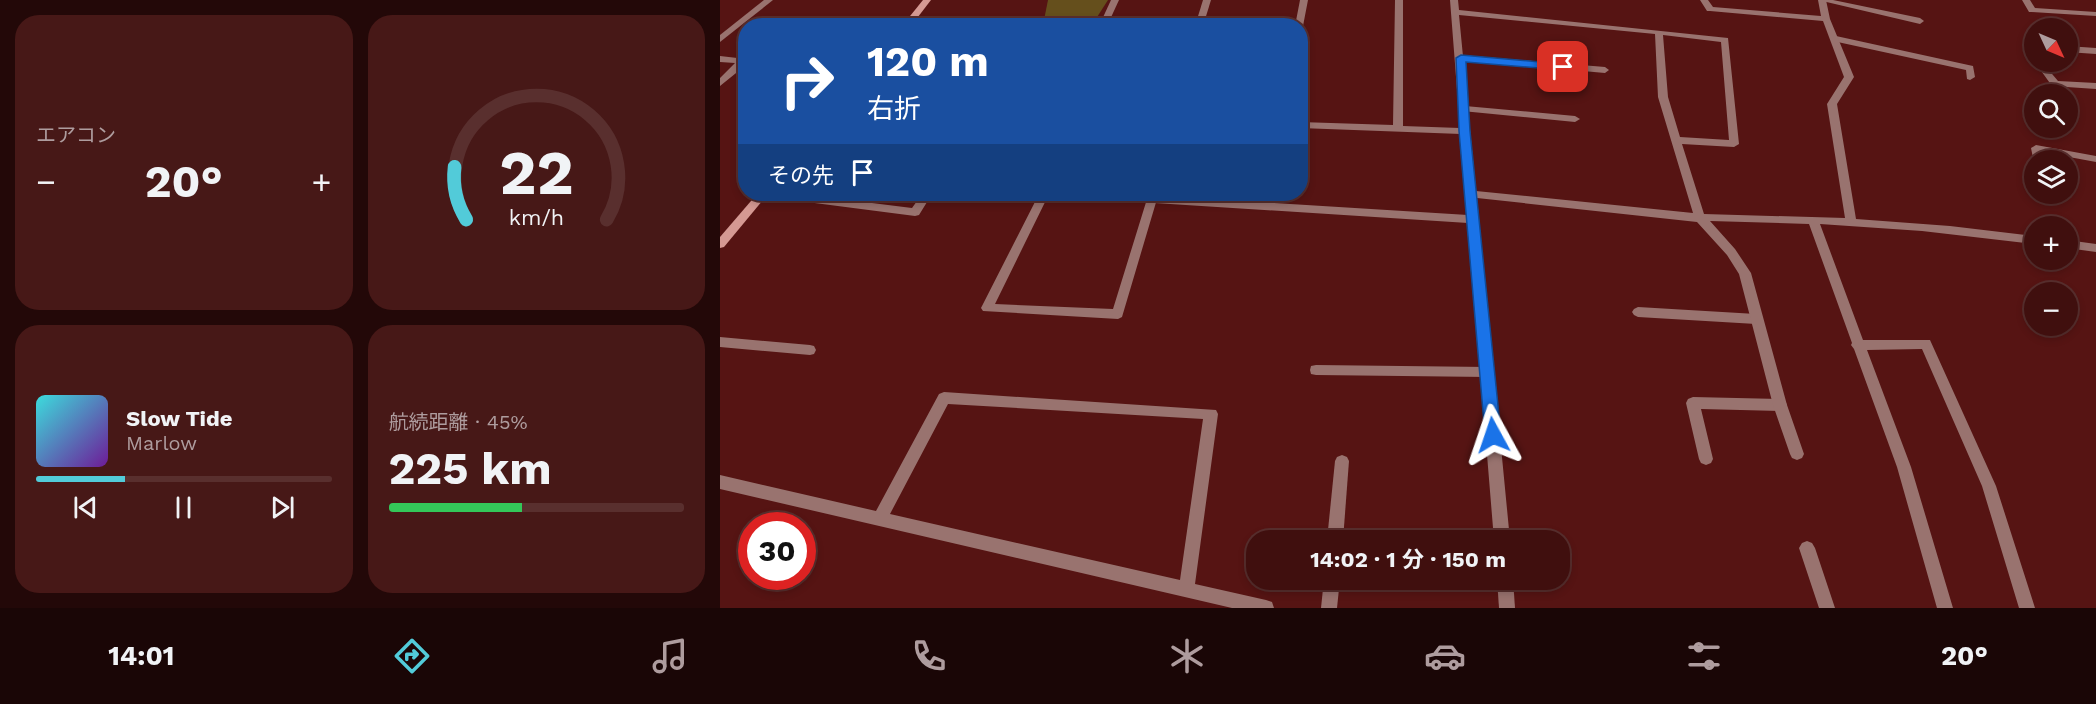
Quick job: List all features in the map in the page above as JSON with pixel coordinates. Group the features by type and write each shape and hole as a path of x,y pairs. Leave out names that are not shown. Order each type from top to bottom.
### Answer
{"street":[{"path":"746,18 768,0"},
{"path":"912,18 927,0"},
{"path":"1107,18 1115,0"},
{"path":"1201,18 1207,0"},
{"path":"1301,18 1304,0"},
{"path":"1398,130 1399,0"},
{"path":"1704,0 1710,9 1728,12 1826,19"},
{"path":"1851,221 1832,104 1849,77 1836,39 1826,19 1822,0 1920,21"},
{"path":"2026,0 2032,10 2096,14"},
{"path":"1501,530 1472,219 1472,194 1464,131 1465,110 1455,6 1725,40 1734,144 1677,140"},
{"path":"720,39 738,24"},
{"path":"1659,32 1663,97 1700,218 1731,252 1745,273 1780,405 1797,454"},
{"path":"1836,39 1970,68 1970,77"},
{"path":"2078,50 2096,51"},
{"path":"1461,58 1605,70"},
{"path":"720,59 738,61"},
{"path":"720,83 738,67"},
{"path":"2046,72 2055,84 2096,86"},
{"path":"1465,110 1575,119"},
{"path":"1308,125 1464,131"},
{"path":"2078,156 2096,159"},
{"path":"1472,194 1700,218 1731,216 1851,221 1952,229 2024,239"},
{"path":"720,244 758,201"},
{"path":"830,201 915,212 922,201"},
{"path":"1040,201 987,308 1118,314 1151,201"},
{"path":"1184,201 1472,219"},
{"path":"1813,220 1857,345 1904,467 1945,608"},
{"path":"2078,246 2096,248"},
{"path":"1638,312 1756,320"},
{"path":"720,342 810,350"},
{"path":"1857,345 1926,344 1989,486 2027,608"},
{"path":"1316,370 1488,372"},
{"path":"880,519 944,398 1211,414 1186,590"},
{"path":"1706,459 1693,403 1780,405"},
{"path":"1336,530 1342,461"},
{"path":"720,482 1186,590 1239,605 1266,608"},
{"path":"1807,548 1827,608"},
{"path":"1329,608 1331,590"},
{"path":"1506,590 1507,608"}],"shaded area":[{"path":"1048,0 1108,0 1096,18 1044,18"}],"route":[{"path":"1493,435 1472,219 1472,194 1464,131 1465,110 1461,58 1563,67"}]}
